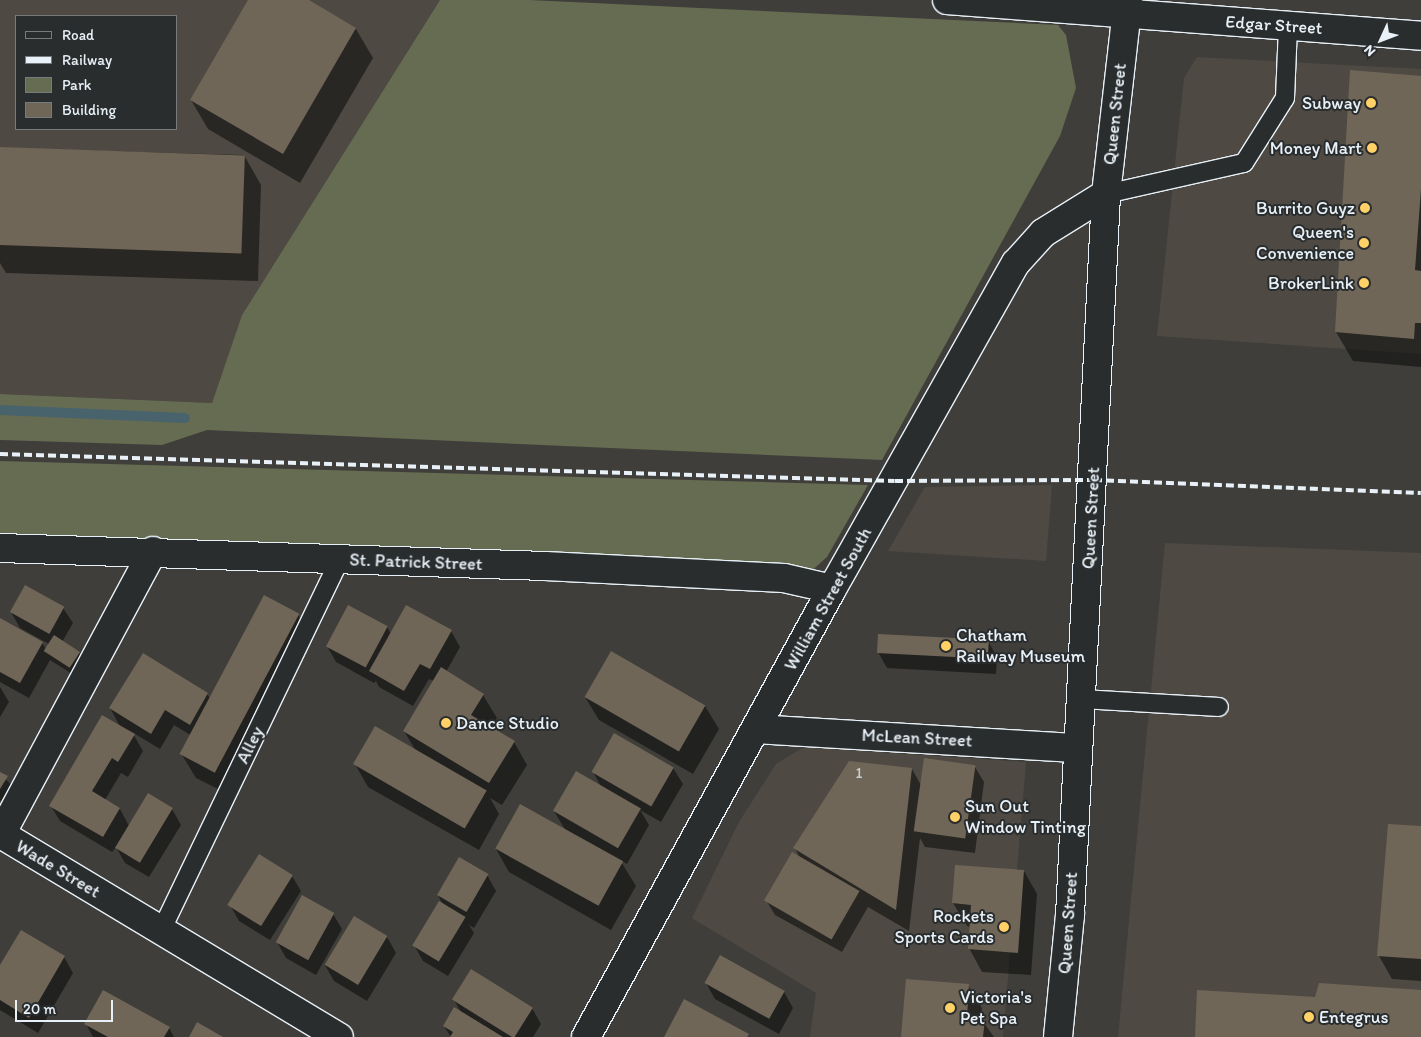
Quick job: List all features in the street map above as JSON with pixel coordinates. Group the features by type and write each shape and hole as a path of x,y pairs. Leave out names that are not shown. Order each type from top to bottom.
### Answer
{"street":[{"name":"Edgar Street","path":"947,0 1127,7 1288,26 1421,36"},
{"name":"Queen Street","path":"1058,1037 1070,915 1106,194 1127,7"},
{"name":"William Street South","path":"586,1037 832,589 1016,263 1043,233 1106,194"},
{"name":"St. Patrick Street","path":"0,548 153,551 267,559 340,559 784,578 832,589"},
{"name":"Wade Street","path":"153,551 1,834 339,1037"},
{"name":"McLean Street","path":"756,729 1077,748"}],"lane":[{"path":"1106,194 1244,163 1285,98 1288,26"},
{"name":"Alley","path":"161,931 340,559"},
{"path":"1082,699 1219,707"}],"shaded area":[{"path":"0,0 440,0 242,315 212,403 0,394"},
{"path":"1197,57 1421,69 1421,354 1157,336 1184,78"},
{"path":"1052,485 1046,561 888,551 925,487"},
{"path":"1165,543 1421,553 1421,1037 1118,1037"},
{"path":"804,747 1026,762 1003,1037 810,1037 816,993 692,918 739,822 776,764"}],"green space":[{"path":"440,0 529,0 1058,25 1066,35 1076,88 1060,136 882,460 207,430 162,445 0,440 0,394 212,403 242,315"},
{"path":"0,461 868,485 827,557 807,575 0,555"}],"building":[{"path":"248,0 309,0 356,28 283,154 190,100"},
{"path":"1350,70 1421,76 1421,189 1415,270 1421,271 1421,323 1415,323 1414,339 1335,332"},
{"path":"0,147 245,156 241,253 0,245"},
{"path":"25,585 64,607 49,634 10,612"},
{"path":"264,595 299,614 215,773 179,754"},
{"path":"348,605 388,626 366,668 326,646"},
{"path":"406,605 452,630 430,669 420,664 404,691 369,671"},
{"path":"0,618 43,642 20,683 0,672"},
{"path":"878,634 989,640 988,659 877,653"},
{"path":"54,635 80,652 70,668 44,651"},
{"path":"611,651 705,706 679,751 584,697"},
{"path":"143,653 208,693 190,725 165,710 151,734 109,708"},
{"name":"Dance Studio","path":"441,667 484,694 471,715 515,741 489,783 403,731"},
{"path":"102,715 135,734 118,762 112,758 92,791 120,808 103,837 49,806"},
{"path":"375,726 487,790 465,829 353,764"},
{"path":"614,733 674,768 651,806 592,772"},
{"path":"924,758 975,765 965,839 914,831"},
{"path":"849,761 912,768 896,910 793,848"},
{"path":"576,771 641,808 618,848 553,811"},
{"path":"0,772 8,776 0,789"},
{"path":"148,793 173,808 140,863 115,848"},
{"path":"520,804 623,861 598,906 495,849"},
{"path":"1388,824 1421,826 1421,959 1377,956"},
{"path":"792,852 860,891 832,939 764,900"},
{"path":"259,854 293,875 261,926 227,905"},
{"path":"459,857 488,874 466,912 437,895"},
{"path":"955,865 1024,870 1018,953 968,949 971,905 952,903"},
{"path":"302,895 334,913 308,960 276,942"},
{"path":"439,901 466,917 439,962 412,946"},
{"path":"354,916 387,936 358,985 325,965"},
{"path":"21,930 65,956 29,1018 0,1000 0,965"},
{"path":"720,955 785,991 769,1019 704,983"},
{"path":"471,969 533,1008 515,1037 512,1037 452,1000"},
{"path":"906,979 969,984 967,1017 985,1018 983,1037 901,1037"},
{"name":"Entegrus","path":"1319,983 1421,990 1421,1037 1195,1037 1197,990 1315,997"},
{"path":"103,990 170,1027 164,1037 108,1037 84,1024"},
{"path":"684,999 749,1034 747,1037 664,1037"},
{"path":"454,1007 503,1037 450,1037 453,1032 443,1026"},
{"path":"197,1022 223,1037 189,1037"}],"waterway":[{"path":"0,410 185,418"}],"railway":[{"path":"0,454 895,481 1094,480 1421,493"}],"place":[{"name":"Subway","path":"1371,103"},
{"name":"Money Mart","path":"1372,148"},
{"name":"Burrito Guyz","path":"1365,208"},
{"name":"Queen's Convenience","path":"1364,243"},
{"name":"BrokerLink","path":"1364,283"},
{"name":"Chatham Railway Museum","path":"946,646"},
{"name":"Dance Studio","path":"446,723"},
{"name":"Sun Out Window Tinting","path":"955,817"},
{"name":"Rockets Sports Cards","path":"1004,927"},
{"name":"Victoria's Pet Spa","path":"950,1008"},
{"name":"Entegrus","path":"1309,1017"}]}
